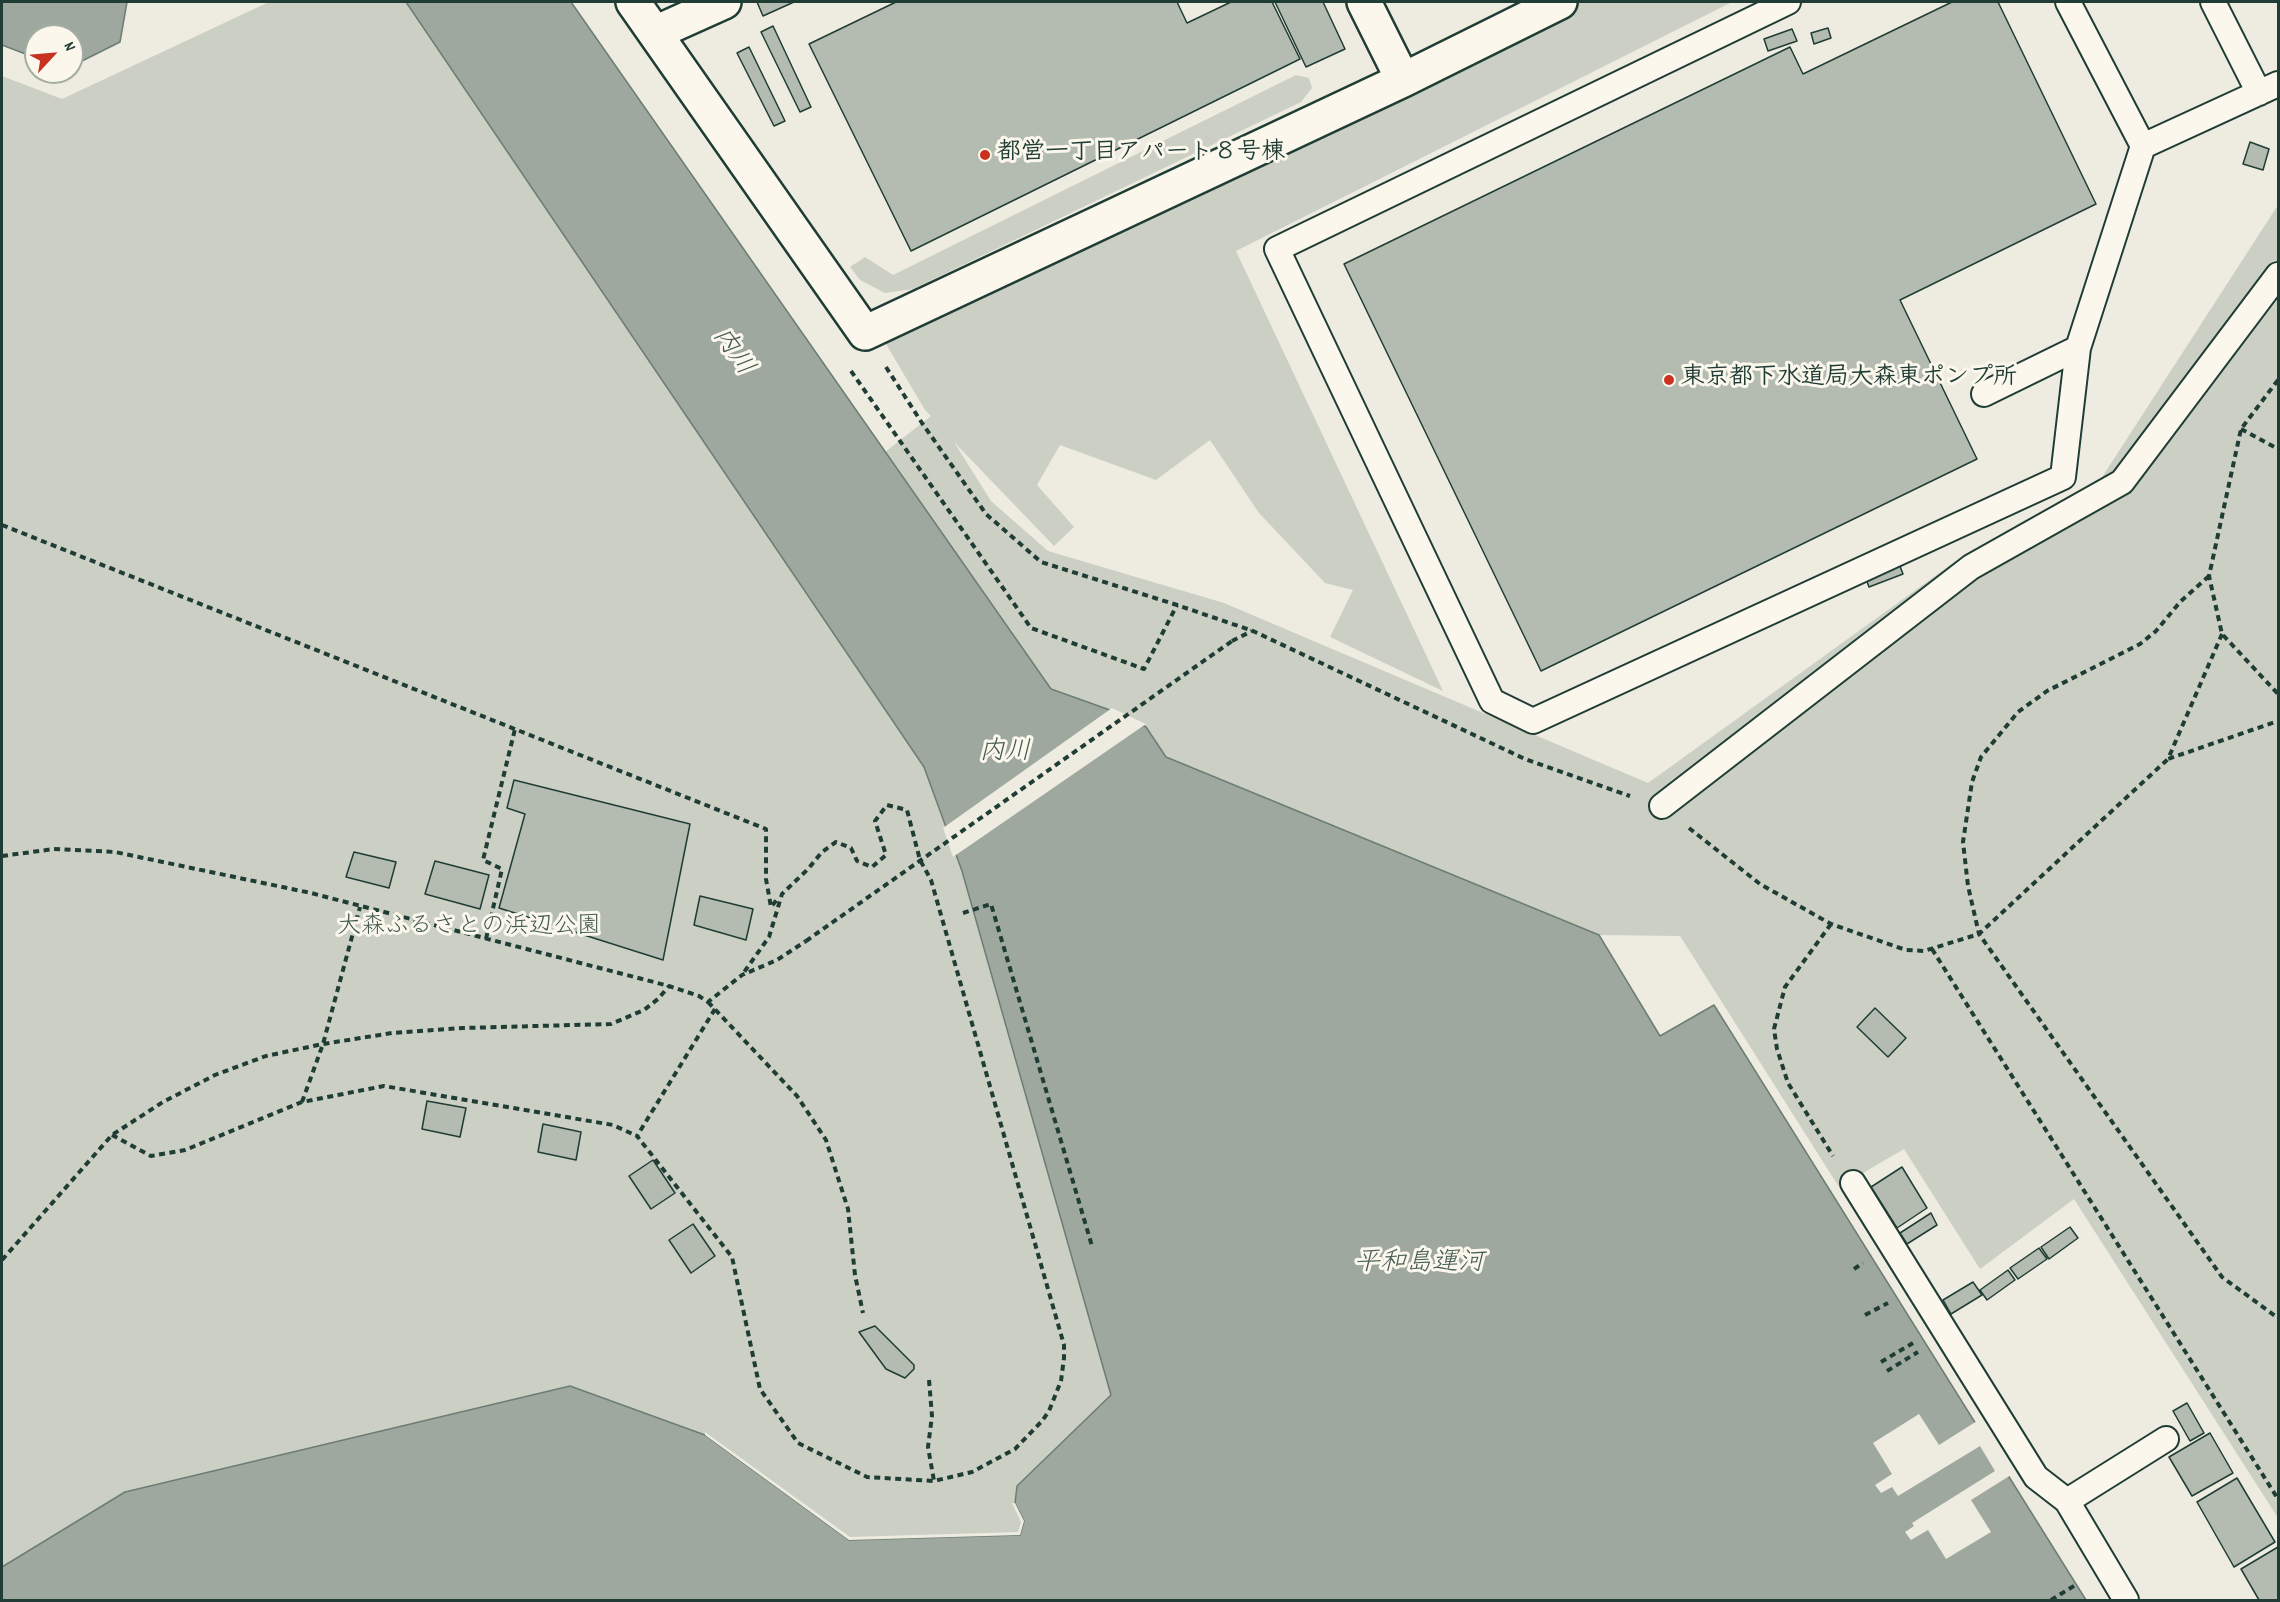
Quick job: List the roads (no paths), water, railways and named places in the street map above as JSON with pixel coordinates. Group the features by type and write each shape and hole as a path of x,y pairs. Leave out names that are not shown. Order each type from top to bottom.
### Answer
{"street":[{"path":"633,2 865,333 1403,80 1560,2"},
{"path":"656,33 724,2"},
{"path":"1364,2 1403,80"}],"lane":[{"path":"1788,2 1277,249 1492,701 1533,721 2063,477 2078,348 2143,146 2068,2"},
{"path":"2143,146 2269,89 2213,2"},
{"path":"1662,806 1971,567 2122,482 2278,275"},
{"path":"1984,394 2078,348"},
{"path":"1853,1183 2036,1477 2067,1501 2126,1600"},
{"path":"2067,1501 2166,1439"}],"water":[{"path":"2,2 127,2 120,42 84,60 84,24 24,24 24,53 2,45"},
{"name":"平和島運河","path":"406,2 571,2 1051,689 1107,709 1146,727 1166,757 1599,935 1660,1036 1714,1005 2086,1600 2,1600 2,1567 125,1492 570,1386 705,1435 849,1540 1020,1535 1024,1521 1015,1503 1017,1486 1111,1395 962,871 924,767"}],"place":[{"name":"都営一丁目アパート８号棟","path":"985,155"},
{"name":"東京都下水道局大森東ポンプ所","path":"1669,380"}],"water label":[{"name":"内川","path":"731,353"},
{"name":"内川","path":"1005,754"}],"park label":[{"name":"大森ふるさとの浜辺公園","path":"469,929"}]}
